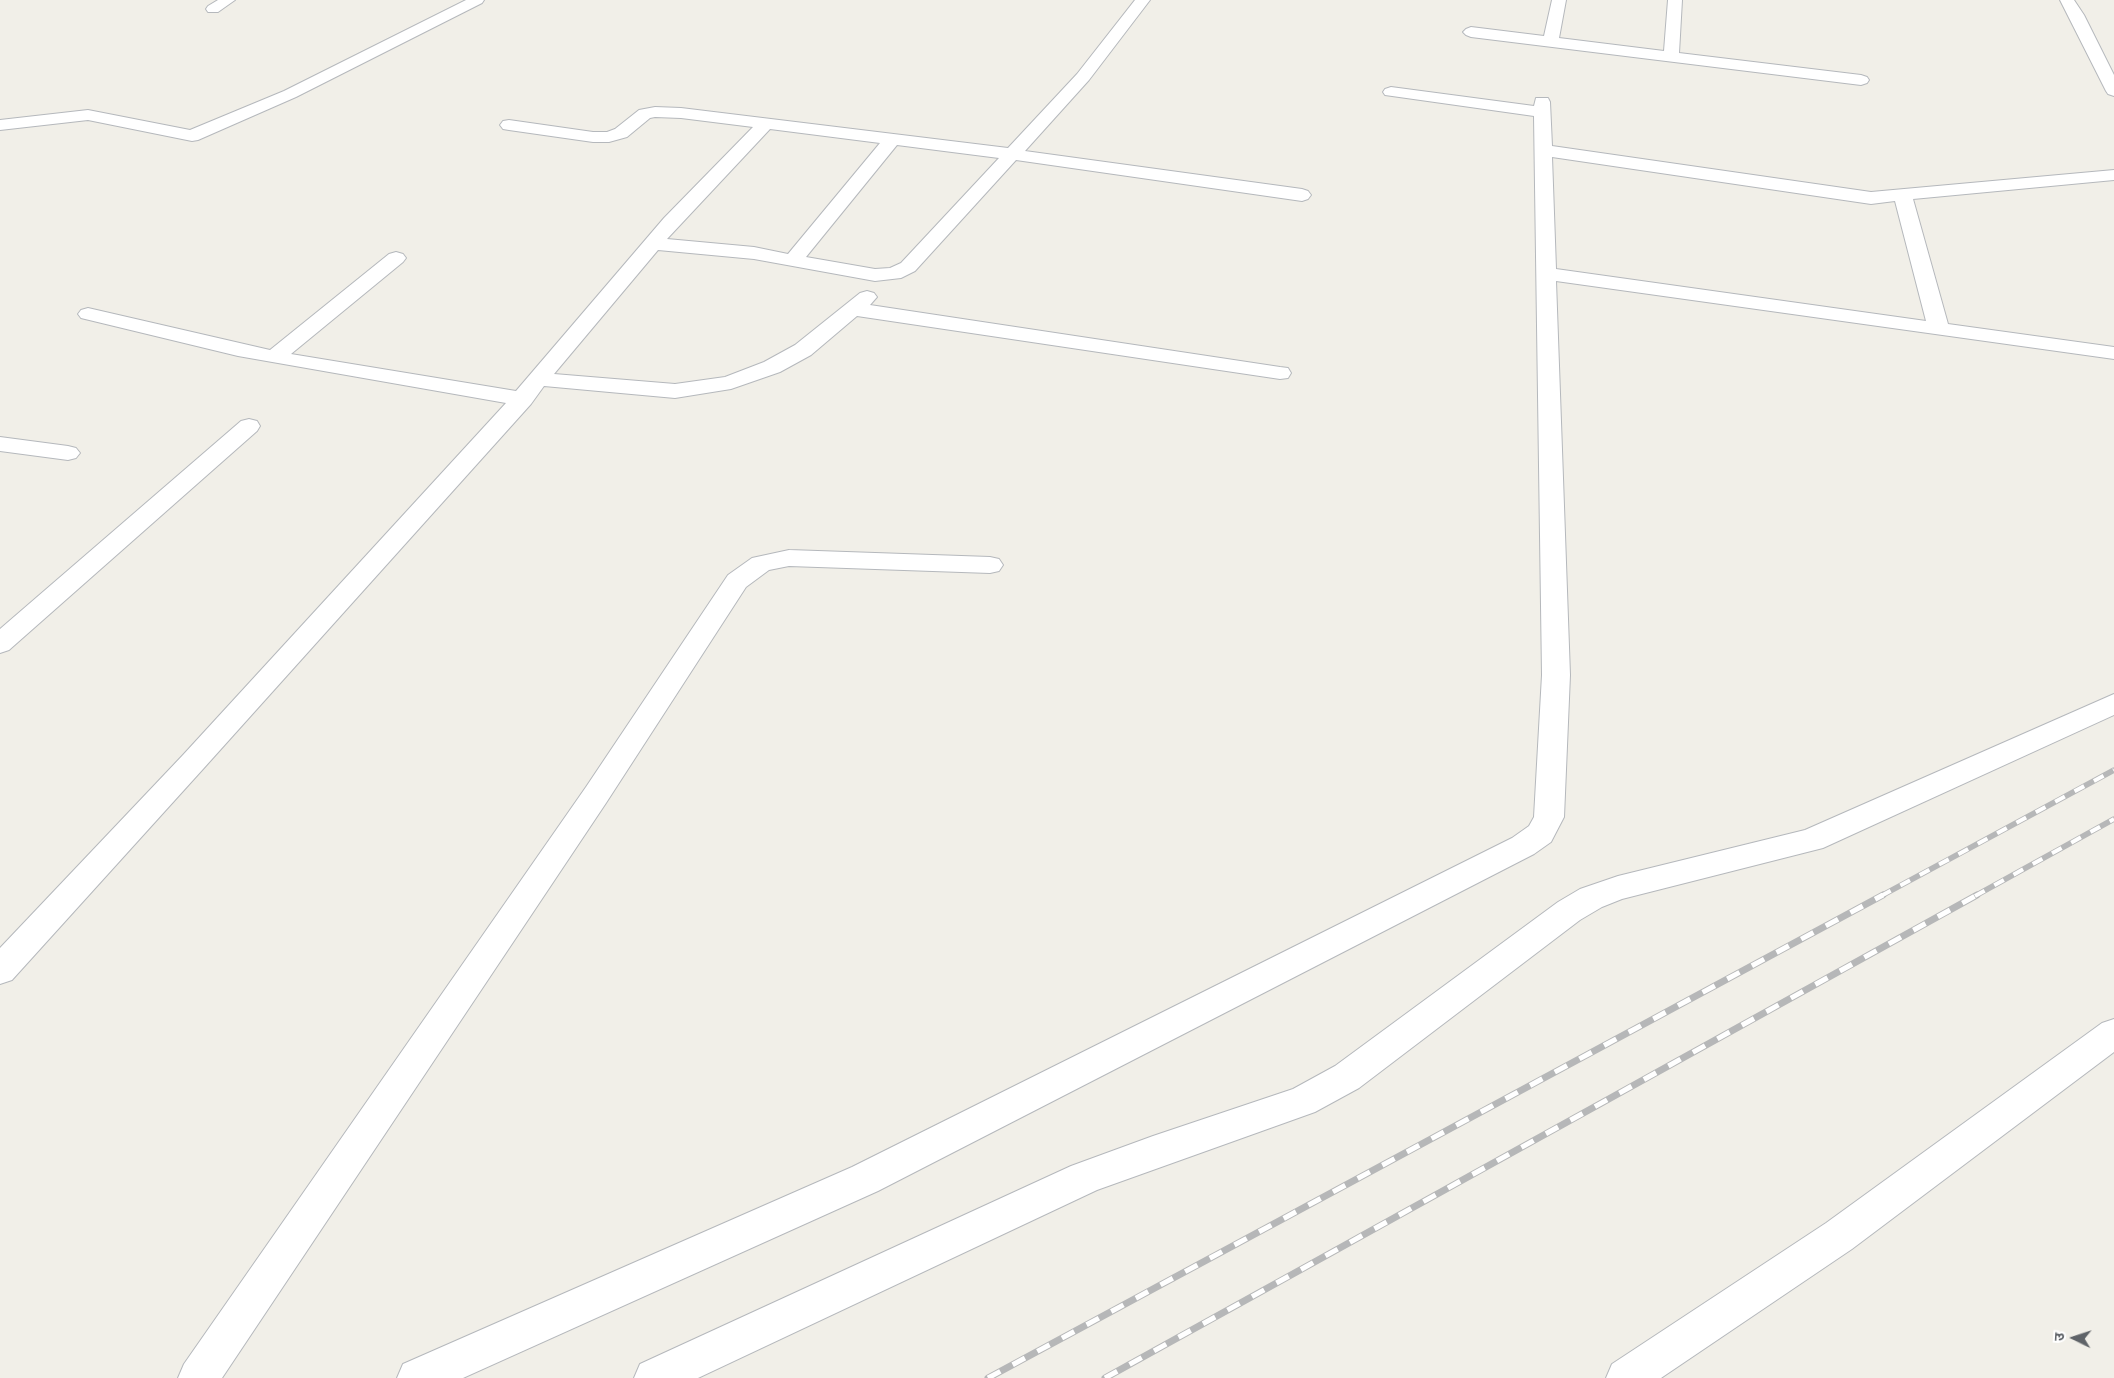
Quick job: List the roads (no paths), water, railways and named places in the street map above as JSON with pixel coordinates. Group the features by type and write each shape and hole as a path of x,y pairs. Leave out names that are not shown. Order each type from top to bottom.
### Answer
{"street":[{"path":"213,10 228,0"},
{"path":"0,125 88,115 192,136 290,94 477,0"},
{"path":"88,314 274,357 336,369 532,389 675,391 731,382 772,367 803,350 894,274 908,267 1083,77 1143,0"},
{"path":"1550,42 1559,0"},
{"path":"1671,57 1675,0"},
{"path":"2067,0 2076,14 2114,92"},
{"path":"1471,32 1861,80"},
{"path":"417,1378 865,1179 1523,846 1540,834 1549,817 1556,675 1542,107 1391,92"},
{"path":"510,125 593,137 609,137 621,133 645,114 655,112 766,123 1011,154 1302,195"},
{"path":"0,970 193,762 532,389 671,222 766,123"},
{"path":"793,260 893,139"},
{"path":"1543,150 1872,198 2114,176"},
{"path":"1903,195 1939,329"},
{"path":"654,244 754,253 875,275 894,274"},
{"path":"274,357 396,258"},
{"path":"1546,274 2114,354"},
{"path":"854,309 1280,373"},
{"path":"0,644 249,426"},
{"path":"0,444 68,453"},
{"path":"198,1378 585,811 738,582 761,564 788,558 990,565"},
{"path":"654,1378 1084,1178 1303,1101 1347,1077 1569,911 1591,898 1618,888 1812,840 2114,704"},
{"path":"1626,1378 1839,1236 2114,1032"}],"railway":[{"path":"1881,896 2114,770"},
{"path":"1975,896 2114,819"},
{"path":"988,1378 1883,895"},
{"path":"1105,1378 1977,895"}]}
